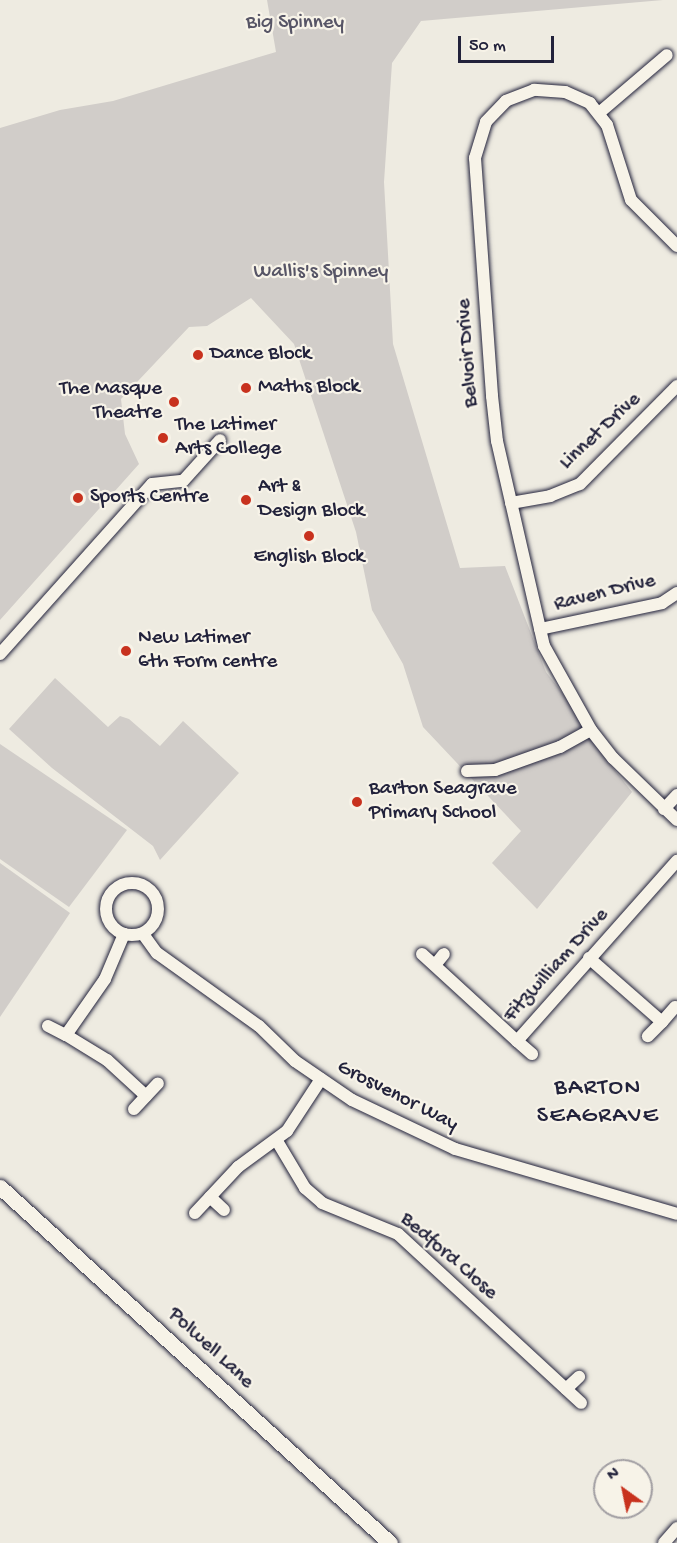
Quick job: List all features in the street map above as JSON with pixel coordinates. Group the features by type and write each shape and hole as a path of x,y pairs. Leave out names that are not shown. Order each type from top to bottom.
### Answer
{"street":[{"path":"599,113 667,55"},
{"name":"Belvoir Drive","path":"677,246 631,200 618,170 612,139 599,113 578,96 534,90 514,97 494,111 478,140 475,158 492,396 497,441 544,646 591,730 613,758 677,820"},
{"name":"Linnet Drive","path":"511,503 550,496 580,484 677,386"},
{"path":"667,396 677,406"},
{"path":"0,654 152,484 183,481 220,440"},
{"name":"Raven Drive","path":"540,629 662,603 677,592"},
{"path":"467,771 495,770 560,747 591,730"},
{"path":"664,809 677,795"},
{"name":"Fitzwilliam Drive","path":"422,954 517,1041 677,861"},
{"path":"134,883 148,888 158,903 156,921 143,934 124,934 111,925 107,902 114,890 134,883"},
{"path":"66,1035 105,979 124,934"},
{"name":"Grosvenor Way","path":"143,934 157,953 259,1026 295,1061 352,1100 455,1149 677,1214"},
{"path":"435,965 444,954"},
{"path":"589,958 662,1022"},
{"path":"648,1036 675,1007"},
{"path":"48,1026 107,1060 146,1096"},
{"path":"517,1041 532,1054"},
{"path":"195,1213 238,1167 277,1141 321,1079"},
{"path":"134,1109 158,1083"},
{"name":"Bedford Close","path":"277,1141 305,1188 322,1203 398,1234 580,1403"},
{"name":"Polwell Lane","path":"0,1187 390,1543"},
{"path":"210,1197 224,1210"},
{"path":"567,1389 579,1377"},
{"path":"664,1543 677,1528"}],"green space":[{"path":"267,0 663,0 421,21 392,63 384,182 393,344 460,568 505,566 546,672 591,730 591,740 632,792 537,909 492,863 521,831 423,727 403,664 372,610 356,532 294,344 251,298 207,326 189,327 121,399 125,434 139,464 0,620 0,128 60,110 113,101 276,52"},
{"path":"55,678 108,727 120,716 129,719 160,746 183,721 239,773 160,860 153,846 52,768 9,729"},
{"path":"0,744 127,830 69,907 0,859"},
{"path":"0,863 70,913 0,1017"}],"place":[{"name":"Dance Block","path":"198,355"},
{"name":"Maths Block","path":"246,388"},
{"name":"The Masque Theatre","path":"174,402"},
{"name":"The Latimer Arts College","path":"163,438"},
{"name":"Sports Centre","path":"78,498"},
{"name":"Art & Design Block","path":"246,500"},
{"name":"English Block","path":"309,536"},
{"name":"New Latimer 6th Form centre","path":"126,651"},
{"name":"Barton Seagrave Primary School","path":"357,802"}],"district":[{"name":"BARTON SEAGRAVE","path":"598,1103"}],"park label":[{"name":"Big Spinney","path":"295,24"},
{"name":"Wallis's Spinney","path":"321,273"}]}
